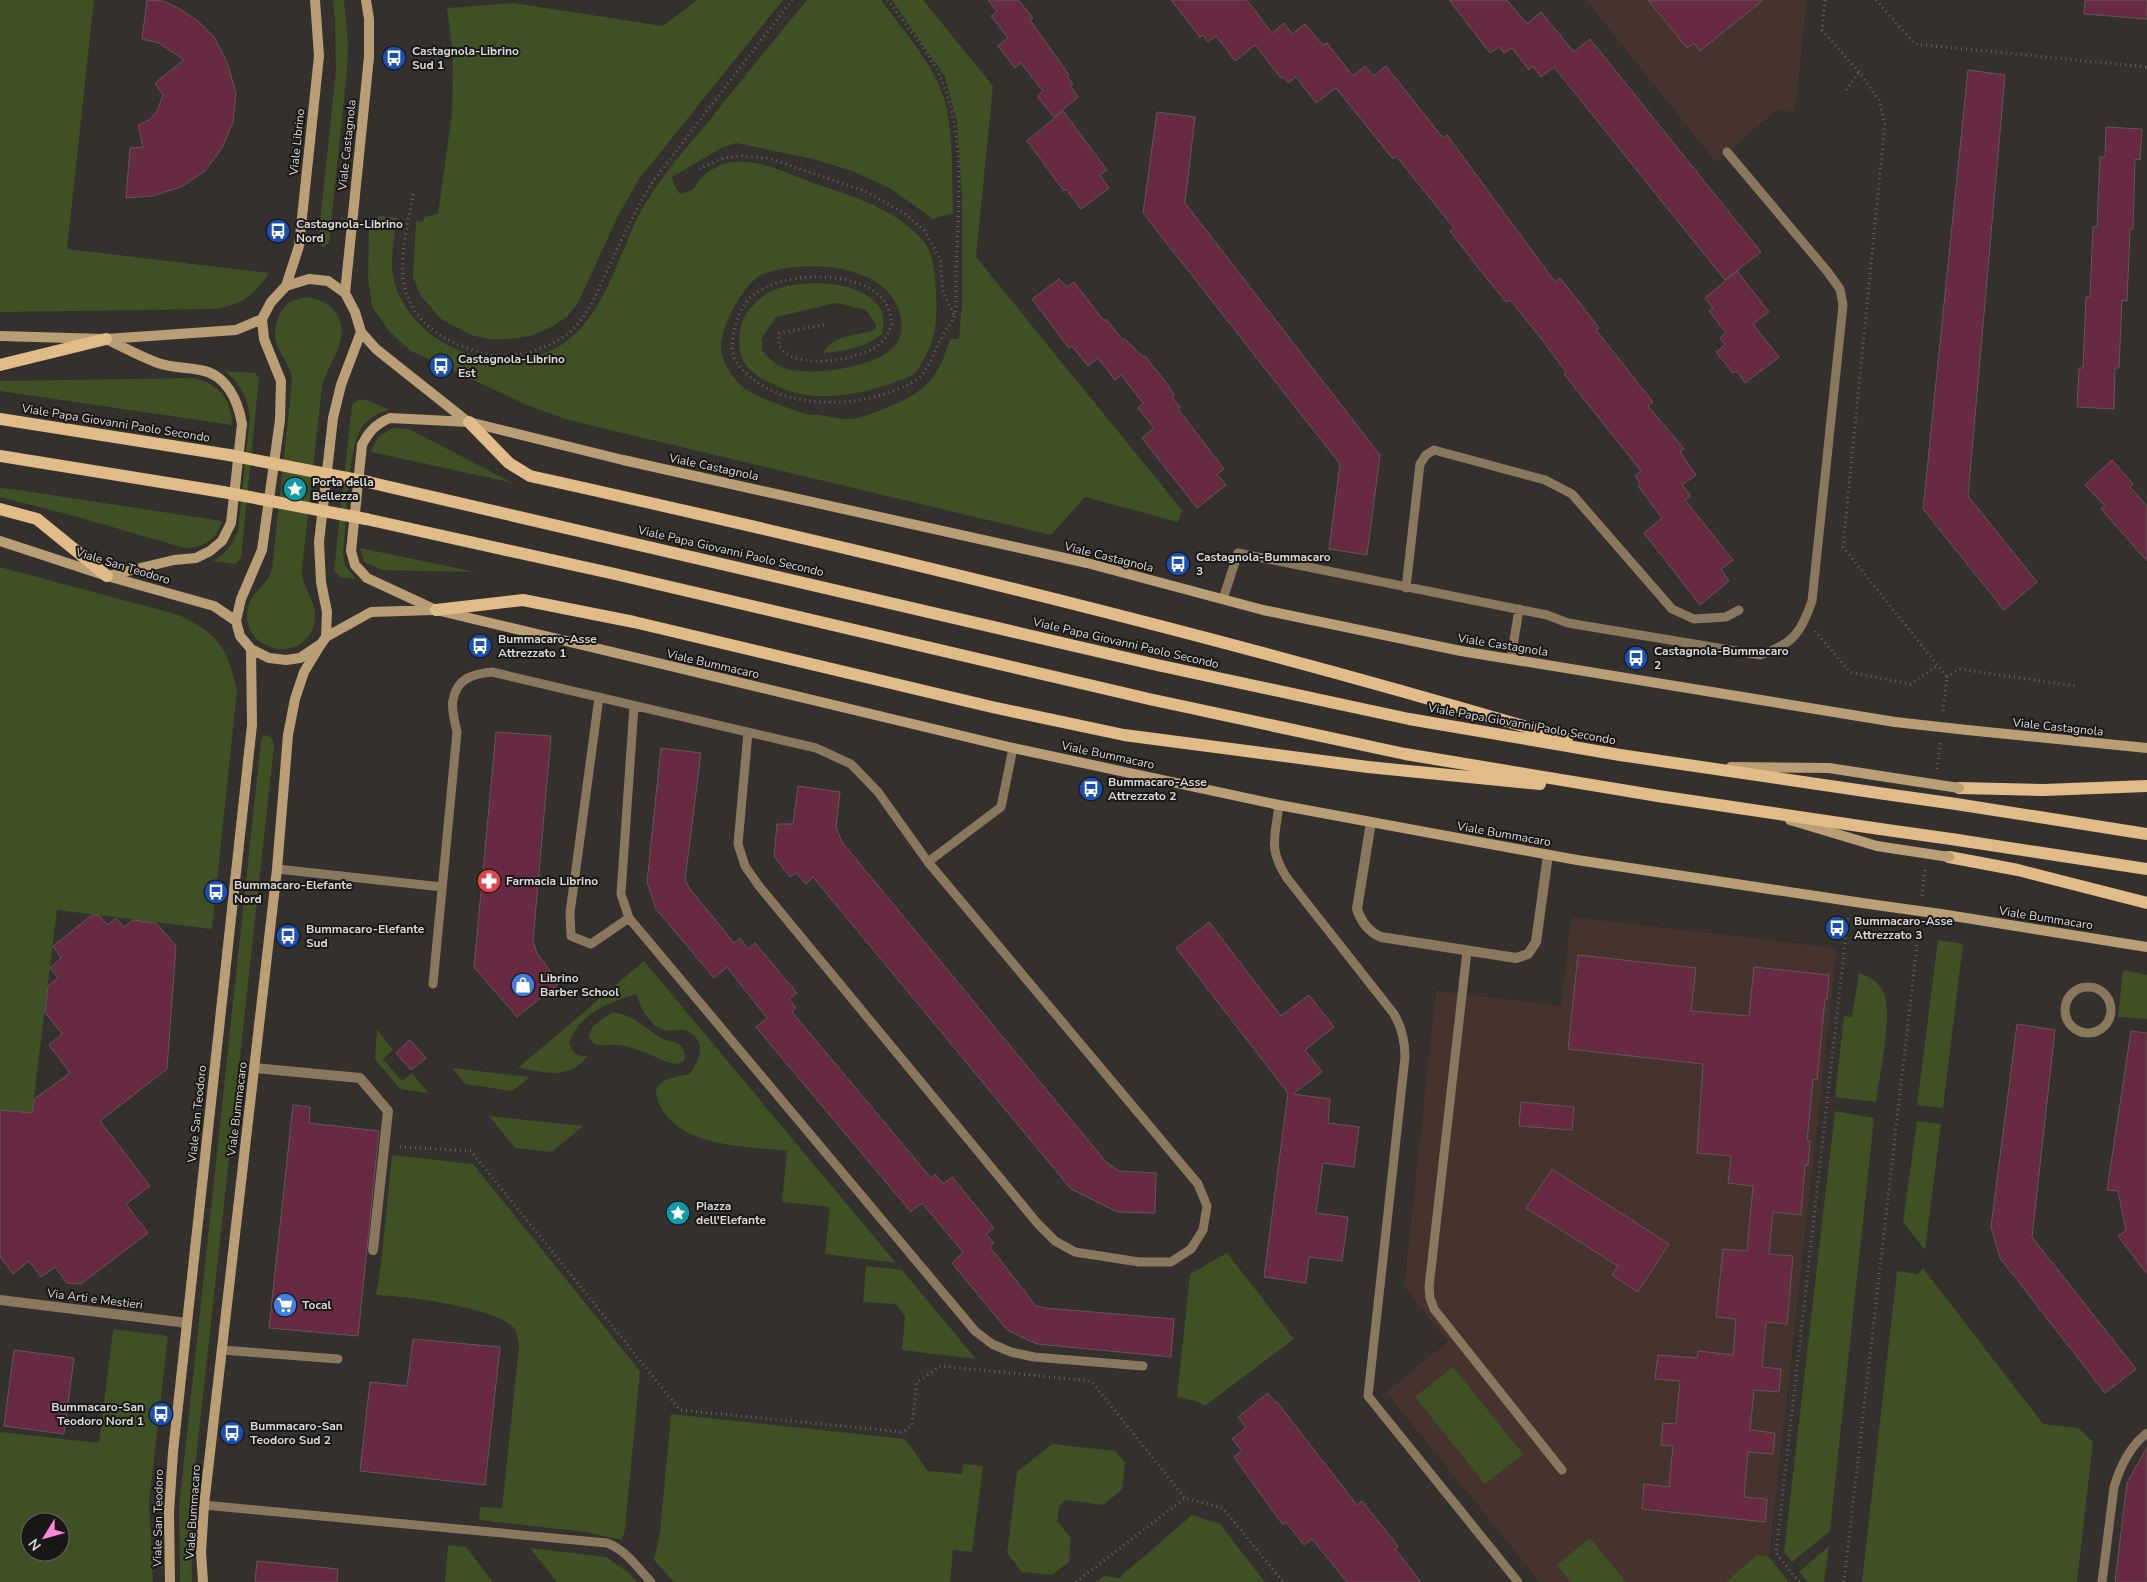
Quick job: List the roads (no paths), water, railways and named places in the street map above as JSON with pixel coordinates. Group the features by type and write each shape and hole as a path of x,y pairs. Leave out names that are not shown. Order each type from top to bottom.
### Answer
{"main road":[{"name":"Viale Librino","path":"286,286 299,246 319,56 315,0"},
{"name":"Viale Castagnola","path":"345,293 369,57 369,19 366,0"},
{"path":"1620,755 1466,709 1093,608 718,518 530,476 509,463 469,422 376,349 361,332 356,312 345,293 328,281 308,279 286,286 271,302 262,318 264,339 281,381 280,420 262,550 241,599 236,620 240,636 251,649 269,658 286,660 300,658 323,640 371,612 436,610 523,600 634,622 992,707 1124,735 1368,767 1658,796"},
{"path":"0,336 106,339 236,330 262,318"},
{"path":"323,640 327,612 321,582 319,542 332,428 340,385 361,332"},
{"path":"0,365 106,339 159,364 203,370 219,379 232,392 240,410 242,424 231,523 222,541 210,551 196,558 174,560 107,576 38,519 0,509"},
{"path":"436,610 367,578 355,565 351,552 362,445 370,431 379,423 390,418 469,422"},
{"name":"Viale Papa Giovanni Paolo Secondo","path":"0,419 229,455 368,482 1157,665 1409,719 1620,755 2147,834"},
{"name":"Viale Castagnola","path":"469,422 623,460 1087,563 1263,610 1461,651 1895,722 2147,748"},
{"path":"0,456 223,492 366,519 615,574 1149,698 1405,754 1658,796 2147,870"},
{"name":"Viale San Teodoro","path":"0,541 107,576 214,606 236,620"},
{"name":"Viale Bummacaro","path":"436,610 1013,748 1279,806 1548,855 2147,947"},
{"name":"Viale Bummacaro","path":"203,1582 201,1552 204,1505 277,869 290,726 304,672 323,640"},
{"name":"Viale San Teodoro","path":"170,1582 169,1512 173,1452 252,725 251,649"},
{"path":"1696,766 1829,768 1959,788 2044,790 2147,786"},
{"path":"1758,811 1878,846 2018,870 2147,903"}],"street":[{"path":"1371,822 1357,909 1360,918 1375,934 1381,937 1516,958 1528,954 1536,942 1548,855"},
{"path":"254,1068 360,1078 388,1112 373,1250"},
{"name":"Via Arti e Mestieri","path":"0,1300 186,1322"}],"lane":[{"path":"1223,599 1238,553 1406,588 1520,609 1547,615 1568,624 1760,655 1777,649 1794,637 1804,623 1812,601 1842,305 1840,289 1728,152"},
{"path":"1406,588 1420,464 1426,455 1434,450 1544,480 1572,494 1672,609 1694,619 1726,617 1739,610"},
{"path":"1510,659 1520,609"},
{"path":"433,984 457,732 452,701 462,682 475,673 492,672 634,706 748,732 816,748 851,764 878,792 928,862 1198,1184 1207,1206 1203,1230 1191,1249 1170,1262 1139,1262 1084,1254 1075,1252 1055,1240 1038,1224 759,886 745,866 738,844 748,732"},
{"path":"599,697 570,913 571,936 591,944 629,918"},
{"path":"634,706 620,894 629,918 975,1331 992,1344 1011,1352 1034,1357 1143,1366"},
{"path":"928,862 1001,807 1013,748"},
{"path":"1279,806 1274,846 1276,862 1286,878 1394,1014 1401,1026 1405,1041 1405,1057 1368,1396 1518,1582"},
{"path":"277,869 442,887"},
{"path":"1467,951 1428,1287 1430,1298 1434,1309 1562,1470"},
{"path":"2084,988 2100,991 2109,1002 2111,1010 2106,1024 2101,1029 2087,1033 2080,1032 2069,1023 2066,1008 2071,995 2084,988"},
{"path":"222,1350 338,1359"},
{"path":"2102,1582 2114,1487 2129,1453 2147,1433"},
{"path":"204,1505 607,1543 617,1547 626,1554 651,1582"}],"place":[{"name":"Castagnola-Librino Sud 1","path":"394,58"},
{"name":"Castagnola-Librino Nord","path":"278,231"},
{"name":"Castagnola-Librino Est","path":"441,366"},
{"name":"Porta della Bellezza","path":"295,489"},
{"name":"Castagnola-Bummacaro 3","path":"1178,564"},
{"name":"Bummacaro-Asse Attrezzato 1","path":"480,646"},
{"name":"Castagnola-Bummacaro 2","path":"1636,658"},
{"name":"Bummacaro-Asse Attrezzato 2","path":"1091,789"},
{"name":"Farmacia Librino","path":"489,881"},
{"name":"Bummacaro-Elefante Nord","path":"216,892"},
{"name":"Bummacaro-Asse Attrezzato 3","path":"1837,928"},
{"name":"Bummacaro-Elefante Sud","path":"288,936"},
{"name":"Librino Barber School","path":"523,985"},
{"name":"Piazza dell'Elefante","path":"678,1213"},
{"name":"Tocal","path":"285,1305"},
{"name":"Bummacaro-San Teodoro Nord 1","path":"161,1414"},
{"name":"Bummacaro-San Teodoro Sud 2","path":"232,1433"}]}
